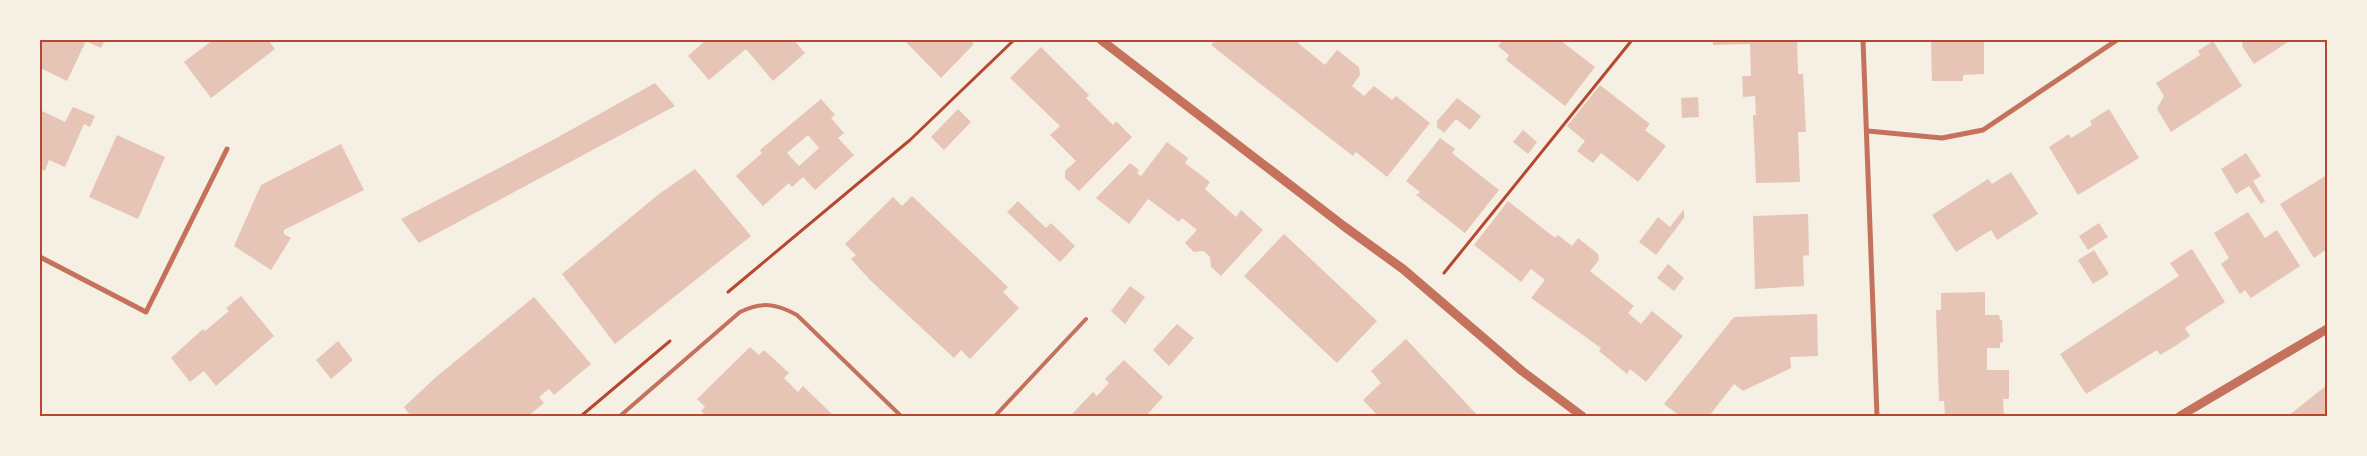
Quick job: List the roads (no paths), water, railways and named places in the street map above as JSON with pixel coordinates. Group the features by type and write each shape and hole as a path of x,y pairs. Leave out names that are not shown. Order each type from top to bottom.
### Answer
{"street":[{"path":"1101,40 1345,227 1403,269 1522,371 1582,416"},
{"path":"1863,40 1868,131 1877,416"},
{"path":"1868,131 1942,138 1983,130 2117,40"},
{"path":"40,257 146,312 227,149"},
{"path":"2180,416 2327,329"}],"lane":[{"path":"620,416 740,312 752,306 767,304 780,306 797,315 901,416"},
{"path":"995,416 1086,319"}]}
